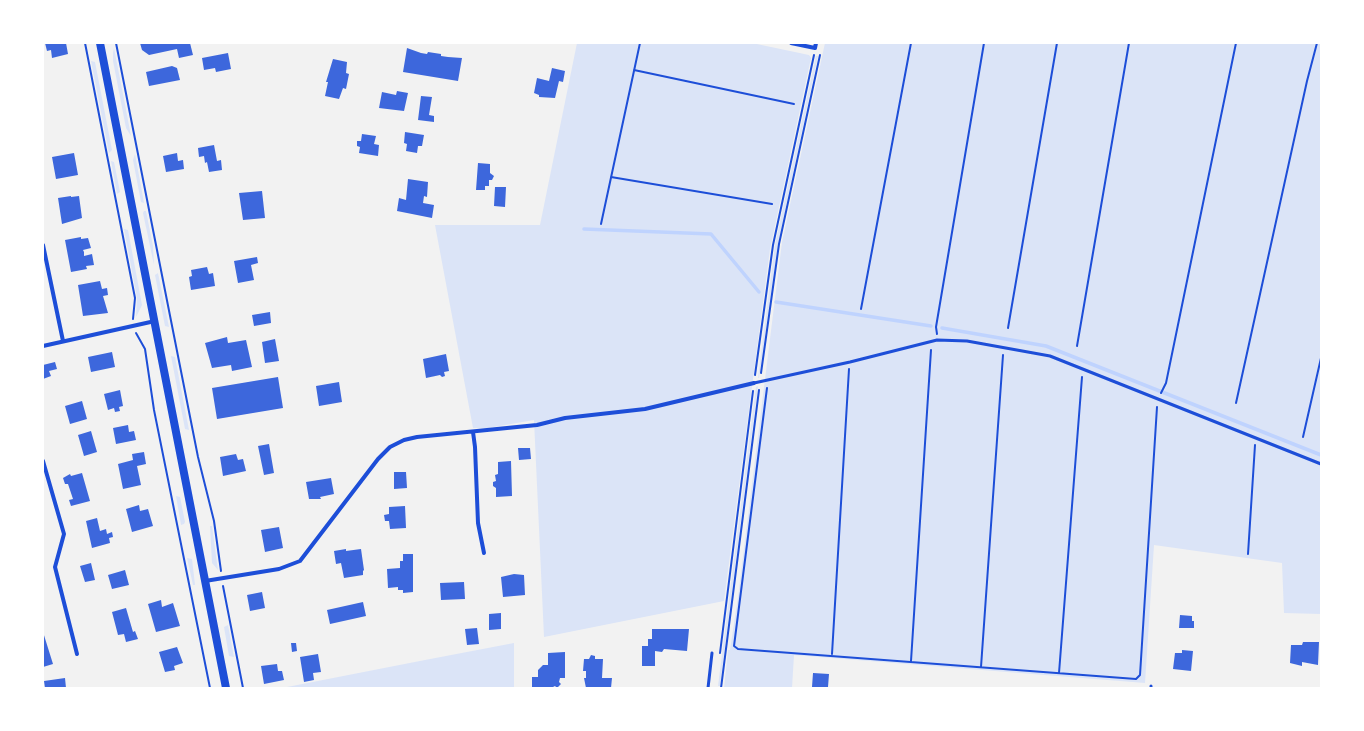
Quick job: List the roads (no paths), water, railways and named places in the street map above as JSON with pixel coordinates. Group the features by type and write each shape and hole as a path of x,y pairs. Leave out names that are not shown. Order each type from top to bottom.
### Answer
{"main road":[{"path":"100,43 226,688"}],"street":[{"path":"791,43 815,48 816,43"},
{"path":"43,245 63,341"},
{"path":"43,346 155,321"},
{"path":"206,581 289,567 300,561 378,459 390,447 404,440 417,437 537,425 564,418 645,409 754,383"},
{"path":"473,432 476,453 478,524 484,553"},
{"path":"43,462 64,534 55,567 77,654"}],"lane":[{"path":"754,383 850,362 937,340 967,341 1050,356 1321,464"},
{"path":"708,688 712,653"}],"waterway":[{"path":"584,229 711,234 759,292"},
{"path":"776,302 931,326"},
{"path":"942,328 1046,346 1321,455"}]}
